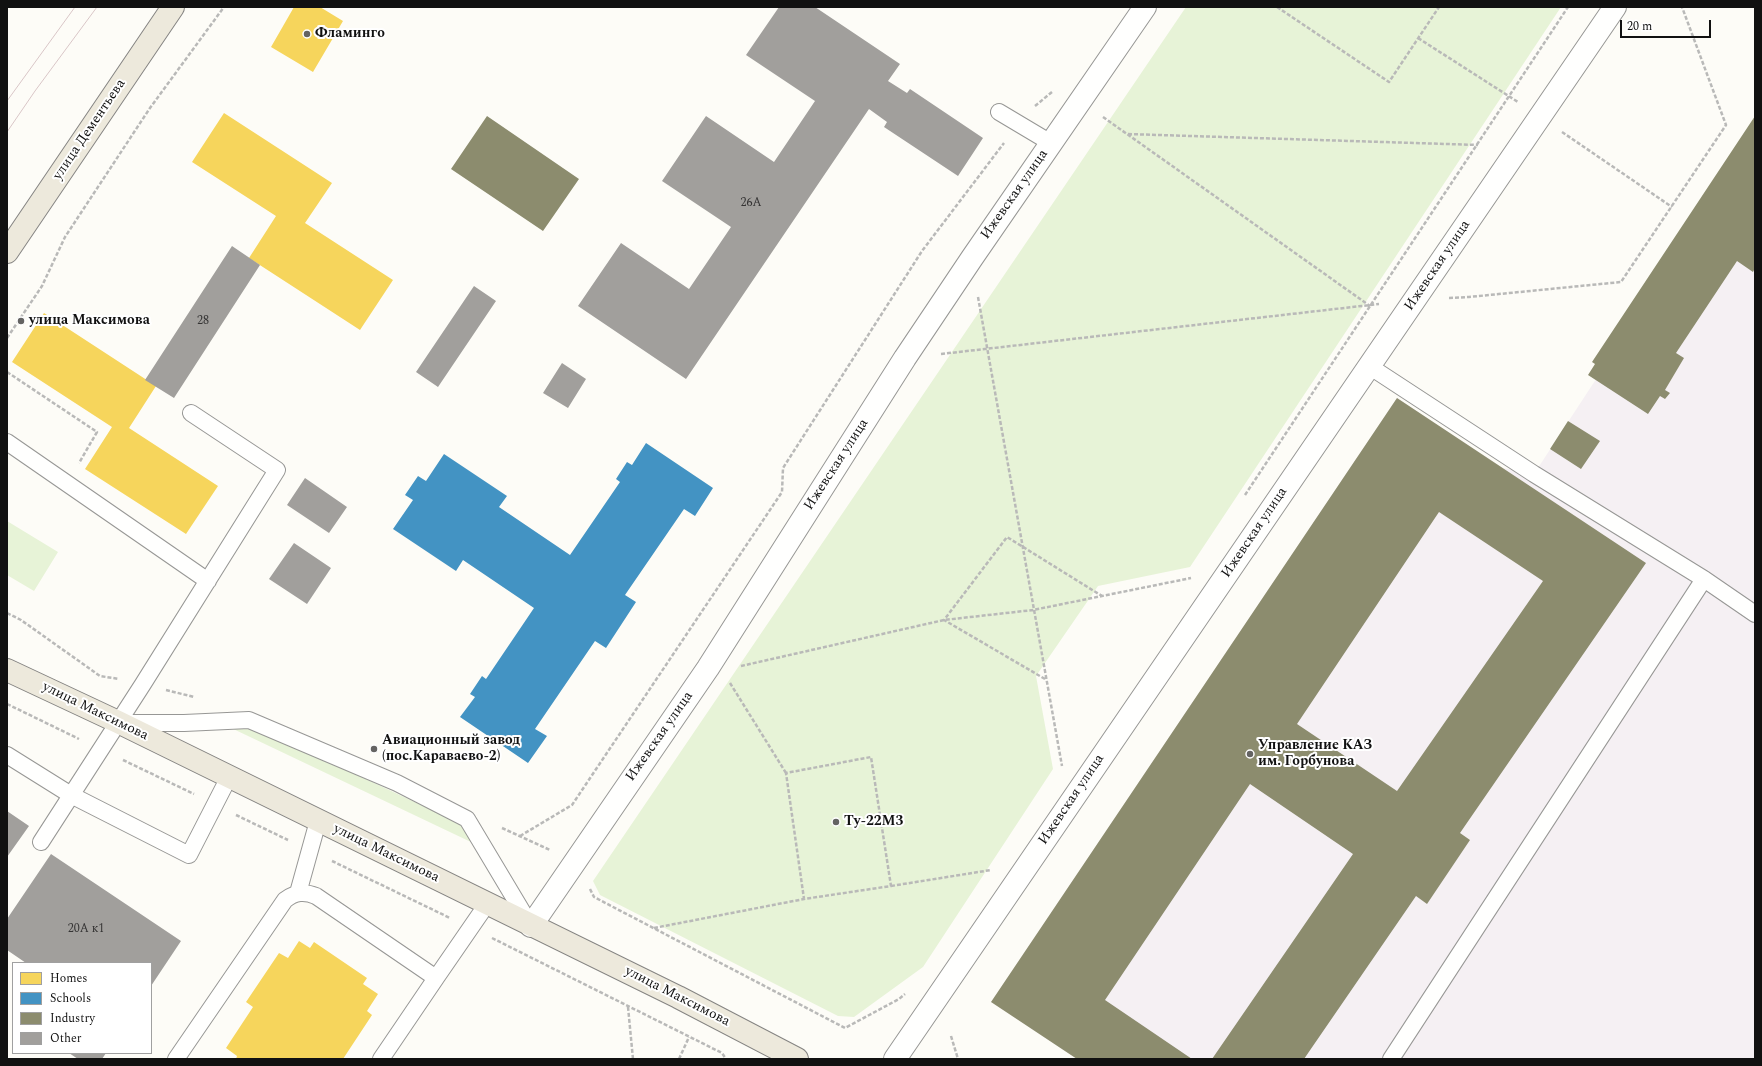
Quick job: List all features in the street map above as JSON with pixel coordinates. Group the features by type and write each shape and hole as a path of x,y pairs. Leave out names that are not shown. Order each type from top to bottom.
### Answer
{"main road":[{"name":"улица Дементьева","path":"7,252 173,7"},
{"name":"улица Максимова","path":"7,670 118,722 678,997 766,1050 796,1059"}],"street":[{"name":"Ижевская улица","path":"531,926 576,861 599,824 708,668 905,358 1145,7"},
{"name":"Ижевская улица","path":"894,1059 1615,7"}],"lane":[{"path":"1000,112 1051,143"},
{"path":"1369,366 1534,474 1704,579 1755,614"},
{"path":"41,842 277,470 191,413"},
{"path":"7,442 208,581"},
{"path":"1391,1059 1704,579"},
{"path":"118,722 184,723 249,720 397,784 467,819 531,926"},
{"path":"7,755 71,795 189,855 229,777"},
{"path":"298,893 318,821"},
{"path":"180,1058 285,900 298,893 309,893 316,896 436,978"},
{"path":"381,1059 487,904"}],"path":[{"path":"7,338 42,286 65,237 150,108 224,7"},
{"path":"1277,7 1389,82 1439,7"},
{"path":"1243,499 1568,7"},
{"path":"905,358 1370,306 1415,298 1470,297 1621,282 1726,125 1682,7"},
{"path":"1418,38 1509,96 1672,207"},
{"path":"519,836 572,805 782,492 783,468 872,327 922,252 1028,112 1065,81 1081,101 1370,306"},
{"path":"1127,134 1478,145"},
{"path":"972,258 1033,610 1062,766"},
{"path":"7,372 97,432 66,483"},
{"path":"944,620 1007,537 1102,596"},
{"path":"737,667 944,620 1033,610 1191,579 1195,572"},
{"path":"944,620 1046,679"},
{"path":"726,677 786,773 804,900"},
{"path":"7,704 471,928 722,1053 726,1059"},
{"path":"786,773 871,757 891,886"},
{"path":"653,928 804,900 992,870"},
{"path":"628,1007 633,1059"},
{"path":"951,1036 958,1059"},
{"path":"679,1059 689,1037"}],"shaded area":[{"path":"1755,136 1755,1059 1077,1059 991,1002 1397,398 1503,468 1534,474"}],"green space":[{"path":"1186,7 1561,7 1190,567 1098,586 1036,676 1053,769 923,967 854,1017 838,1016 600,895 593,881"},
{"path":"7,521 58,552 34,591 7,575"},
{"path":"248,724 464,825 473,843 227,726"}],"building: Homes":[{"name":"Фламинго","path":"294,7 320,7 343,21 313,72 271,47"},
{"path":"224,113 332,183 305,223 393,280 360,330 249,258 276,216 192,162"},
{"path":"44,313 156,386 129,428 218,486 186,534 85,469 112,427 12,362"},
{"path":"299,941 310,948 314,942 367,978 363,984 378,994 367,1011 372,1015 343,1059 236,1059 237,1056 226,1048 253,1007 246,1002 279,953 288,958"}],"building: Schools":[{"path":"646,443 713,488 695,516 684,509 625,595 636,602 606,648 595,641 535,729 547,736 528,763 460,717 475,697 470,694 482,676 486,679 534,608 463,560 456,571 393,529 413,500 405,495 418,476 426,481 444,454 507,496 499,507 570,555 620,482 616,479 627,462 632,465"}],"building: Industry":[{"path":"487,116 579,179 543,231 451,169"},
{"path":"1755,116 1755,268 1753,272 1737,261 1676,353 1684,358 1665,390 1670,393 1665,399 1660,396 1648,414 1588,375 1595,364 1592,362"},
{"name":"Управление КАЗ им. Горбунова","path":"1397,398 1646,563 1460,833 1470,840 1427,904 1416,896 1304,1059 1212,1059 1353,854 1250,784 1105,1000 1192,1059 1077,1059 991,1002","holes":["1439,512 1543,581 1397,791 1297,724"]},
{"path":"1568,421 1600,441 1581,469 1550,449"}],"building: Other":[{"path":"779,7 815,7 900,64 888,81 907,93 910,89 983,138 958,176 884,127 887,122 869,109 686,379 578,306 621,243 689,289 731,227 662,181 706,116 774,162 815,101 746,55"},
{"path":"232,246 260,265 174,398 145,380"},
{"path":"474,286 496,301 438,387 416,372"},
{"path":"562,363 586,379 568,408 543,393"},
{"path":"305,478 347,507 329,533 287,505"},
{"path":"294,543 331,568 307,604 269,579"},
{"path":"7,811 29,826 7,857"},
{"path":"51,854 181,941 152,984 152,962 25,962 7,950 7,919"},
{"path":"70,1054 105,1054 102,1059 78,1059"}],"tram line":[{"path":"7,101 75,7"},
{"path":"7,132 35,91 97,7"}],"place":[{"name":"Фламинго","path":"307,34"},
{"name":"улица Максимова","path":"21,321"},
{"name":"Авиационный завод (пос.Караваево-2)","path":"374,749"},
{"name":"Управление КАЗ им. Горбунова","path":"1250,754"},
{"name":"Ту-22М3","path":"836,822"}]}
